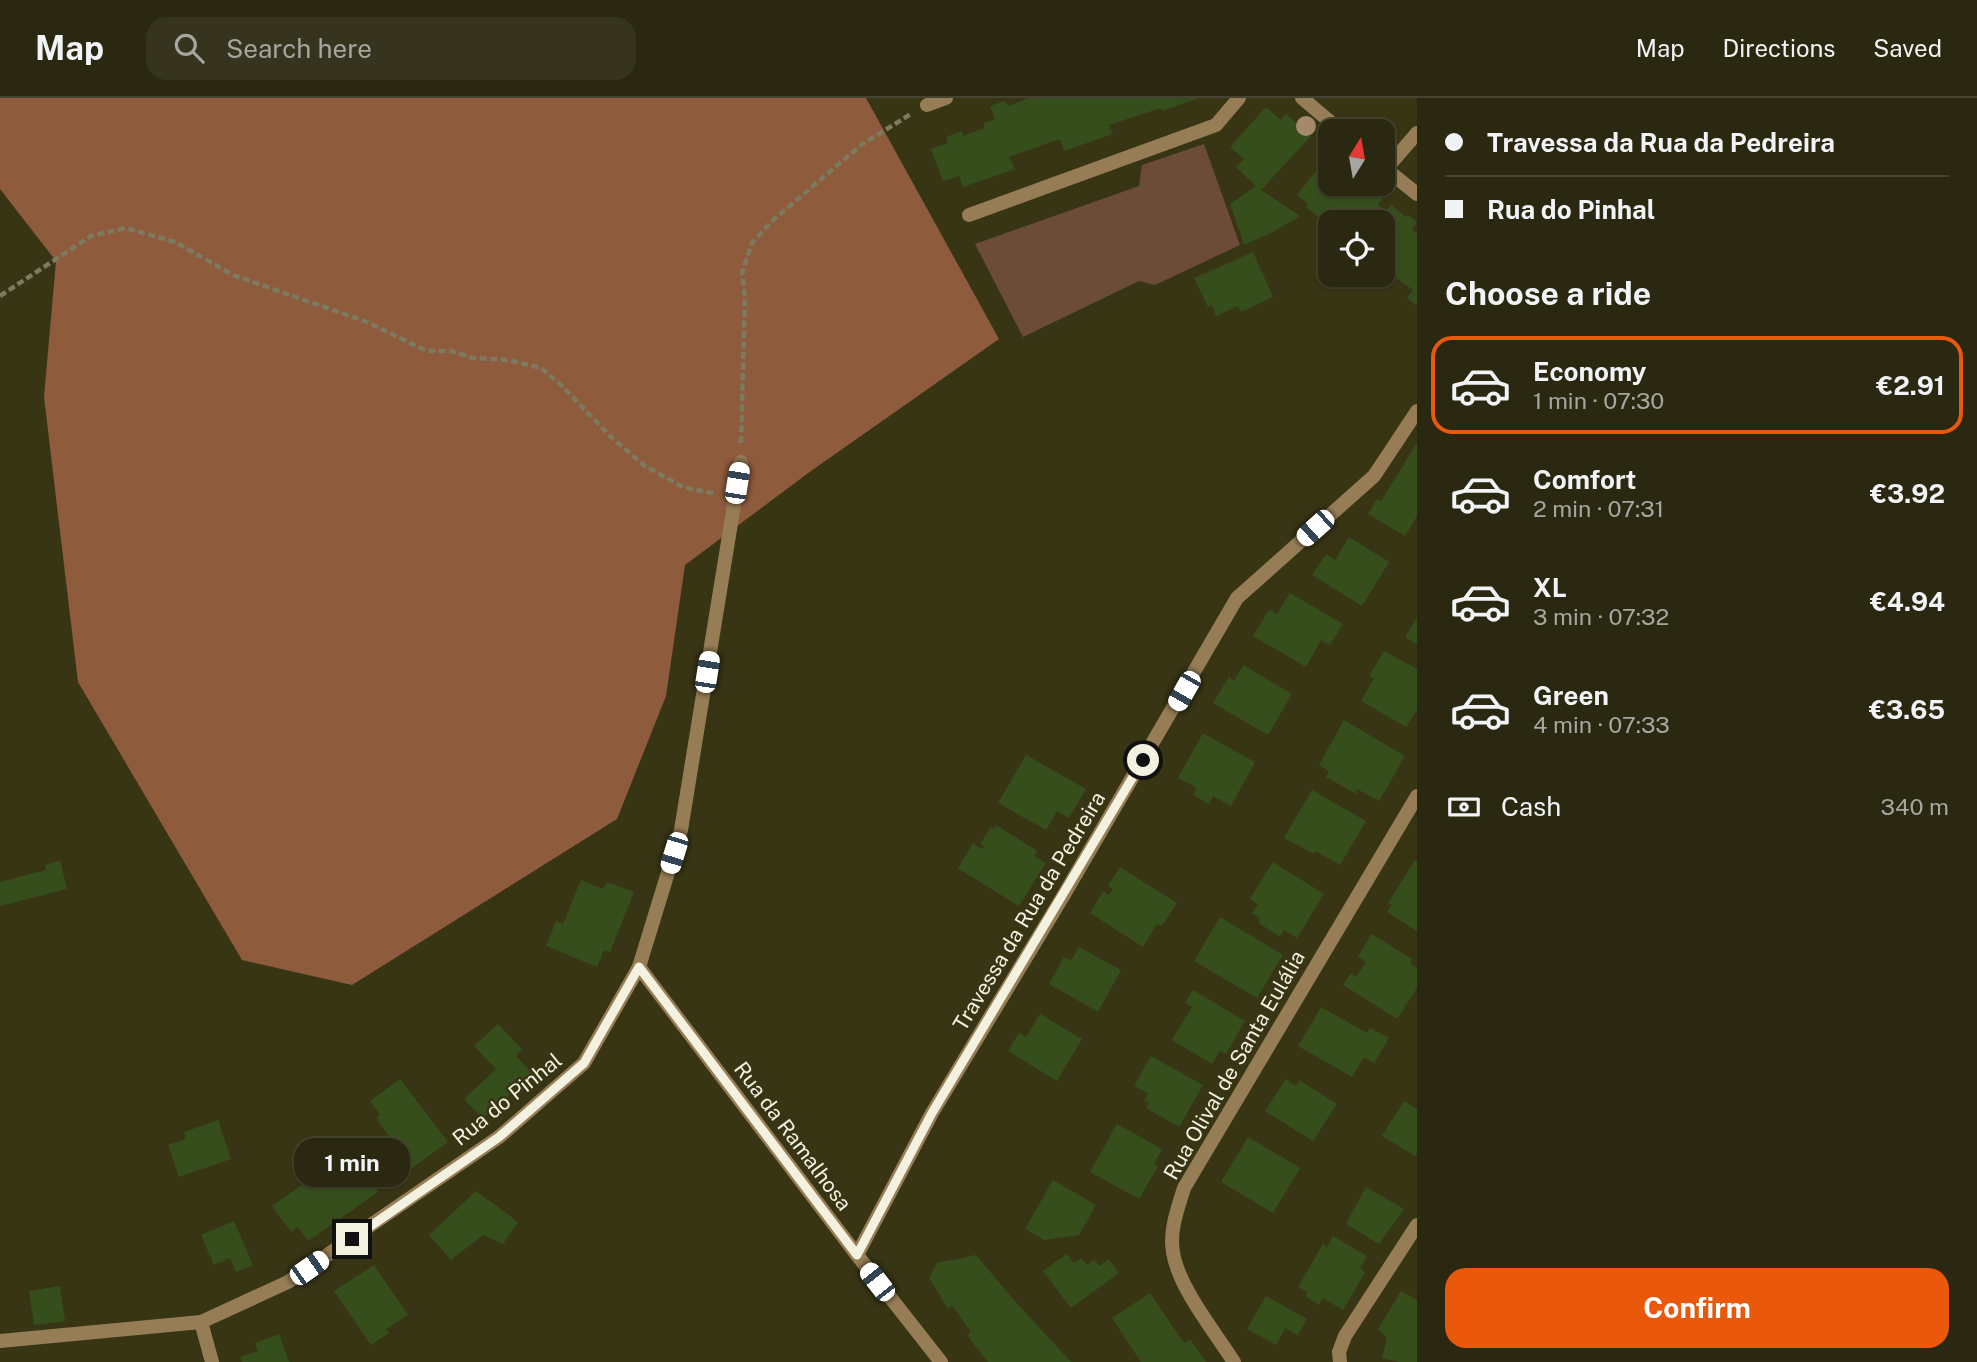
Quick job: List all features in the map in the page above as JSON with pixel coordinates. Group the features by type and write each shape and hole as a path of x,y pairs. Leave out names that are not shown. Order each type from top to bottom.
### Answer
{"street":[{"path":"927,105 946,98"},
{"path":"969,215 1216,125 1239,98"},
{"path":"1302,98 1327,119"},
{"path":"1395,156 1417,134"},
{"path":"1395,176 1417,194"},
{"name":"Travessa da Rua da Pedreira","path":"857,1255 932,1113 1062,898 1237,598 1374,476 1417,411"},
{"name":"Rua do Pinhal","path":"0,1341 201,1322 288,1282 499,1137 584,1063 639,967 681,830 741,461"},
{"name":"Rua Olival de Santa Eulália","path":"1234,1362 1182,1281 1172,1252 1174,1221 1184,1188 1417,796"},
{"name":"Rua da Ramalhosa","path":"639,967 941,1362"},
{"path":"1340,1362 1339,1352 1345,1336 1417,1225"},
{"path":"201,1322 212,1362"}],"path":[{"path":"741,461 745,298 742,273 752,243 771,222 861,145 927,105"},
{"path":"0,296 91,236 126,228 175,242 233,275 367,322 427,351 451,351 473,358 509,360 541,368 612,438 645,466 683,487 711,493 737,483"}],"shaded area":[{"path":"0,98 866,98 999,339 811,471 685,565 666,696 617,819 352,985 242,960 78,682 44,397 56,261 0,189"},
{"path":"1204,144 1240,245 1155,285 1139,281 1023,337 975,244 1139,186 1142,165"}],"building":[{"path":"1028,98 1199,98 1109,125 1113,134 1064,151 1060,139 1009,157 1015,169 963,187 959,176 943,181 931,149 948,143 946,137 962,131 963,136 984,128 984,123 995,119 990,106 1004,101 1009,106"},
{"path":"1266,107 1281,120 1286,114 1311,136 1261,190 1300,216 1244,245 1230,204 1256,186 1236,167 1244,159 1230,147"},
{"path":"1318,168 1318,196 1380,196 1383,198 1378,205 1383,210 1318,210 1318,216 1297,195"},
{"path":"1391,205 1417,222 1412,229 1417,234 1417,306 1407,298 1413,290 1395,277 1395,210 1387,210"},
{"path":"1253,252 1273,297 1241,312 1238,306 1216,316 1212,305 1208,307 1194,278"},
{"path":"1417,443 1417,516 1405,536 1368,514 1377,499 1381,501"},
{"path":"1349,537 1389,562 1362,606 1312,575 1326,554 1335,560"},
{"path":"1290,593 1343,624 1330,645 1321,640 1306,667 1253,636 1269,610 1277,614"},
{"path":"1417,617 1417,644 1405,637"},
{"path":"1384,651 1417,669 1417,710 1406,727 1361,701 1374,678 1369,676"},
{"path":"1243,665 1292,694 1268,735 1213,703 1229,677 1234,681"},
{"path":"1344,720 1405,756 1379,801 1357,789 1356,794 1326,777 1329,771 1319,765"},
{"path":"1203,733 1255,762 1231,806 1213,796 1209,804 1193,795 1197,788 1178,778"},
{"path":"1026,755 1086,789 1069,818 1057,811 1046,830 998,803"},
{"path":"1312,790 1366,821 1340,865 1316,851 1314,854 1284,838"},
{"path":"996,825 1037,851 1034,856 1046,863 1019,906 958,868 973,843 982,849 984,846 980,844 991,827 994,829"},
{"path":"60,860 67,889 0,906 0,882 46,870 45,865"},
{"path":"1415,860 1417,931 1387,912 1392,905 1388,903"},
{"path":"1273,862 1324,894 1297,938 1284,930 1280,937 1259,923 1260,918 1252,913 1258,904 1250,899"},
{"path":"1120,867 1177,903 1162,926 1157,924 1143,947 1090,913 1103,891 1109,895 1113,889 1108,886"},
{"path":"581,880 603,889 607,882 634,892 610,952 604,950 597,967 546,946 556,921 563,924"},
{"path":"1220,917 1283,955 1257,998 1194,961"},
{"path":"1372,934 1412,959 1410,963 1417,968 1417,988 1397,1019 1343,985 1351,973 1356,977 1366,962 1358,956"},
{"path":"1079,947 1121,970 1098,1012 1049,984 1064,957 1071,960"},
{"path":"1193,990 1245,1021 1226,1054 1220,1051 1212,1064 1172,1040 1192,1007 1185,1003"},
{"path":"1321,1007 1367,1033 1370,1028 1389,1038 1374,1063 1364,1057 1352,1077 1298,1046"},
{"path":"1040,1014 1082,1039 1057,1081 1008,1051 1019,1033 1026,1037"},
{"path":"498,1024 522,1049 516,1056 533,1074 483,1119 464,1099 496,1069 474,1046"},
{"path":"1151,1056 1203,1085 1179,1127 1146,1108 1149,1103 1144,1101 1148,1093 1134,1086"},
{"path":"400,1079 448,1142 408,1171 391,1148 395,1144 376,1118 380,1115 370,1101"},
{"path":"1286,1079 1296,1086 1299,1080 1337,1104 1313,1141 1265,1111"},
{"path":"1404,1101 1417,1109 1415,1156 1382,1136"},
{"path":"218,1120 231,1159 179,1177 168,1145 186,1139 184,1132"},
{"path":"1117,1124 1162,1149 1154,1164 1158,1166 1139,1199 1090,1172"},
{"path":"1248,1137 1300,1168 1273,1213 1221,1182"},
{"path":"353,1149 369,1171 365,1174 378,1192 308,1241 298,1227 291,1232 272,1206"},
{"path":"1053,1180 1096,1205 1079,1235 1044,1240 1025,1229"},
{"path":"1366,1187 1404,1209 1379,1244 1346,1224"},
{"path":"476,1191 518,1222 503,1244 483,1235 451,1260 429,1235"},
{"path":"234,1221 253,1265 236,1272 230,1258 214,1265 201,1235"},
{"path":"1333,1236 1367,1256 1360,1268 1365,1272 1343,1310 1323,1298 1319,1305 1306,1297 1307,1292 1298,1287 1323,1244 1327,1247"},
{"path":"1067,1254 1074,1263 1082,1258 1087,1265 1094,1260 1100,1266 1109,1259 1119,1273 1071,1308 1043,1271"},
{"path":"976,1255 1071,1362 988,1362 967,1335 971,1332 952,1305 948,1309 929,1278 937,1263"},
{"path":"374,1265 408,1315 386,1329 389,1333 371,1345 334,1291"},
{"path":"60,1286 65,1321 34,1325 29,1291"},
{"path":"1401,1291 1417,1300 1417,1362 1382,1358 1387,1338 1378,1329"},
{"path":"1150,1293 1184,1343 1190,1339 1206,1362 1141,1362 1112,1318"},
{"path":"1266,1296 1307,1319 1298,1335 1285,1328 1276,1345 1247,1329"},
{"path":"279,1334 289,1362 242,1362 240,1357 258,1351 255,1343"}],"route":[{"path":"352,1239 499,1137 584,1063 639,967 857,1255 932,1113 1143,760"}]}
